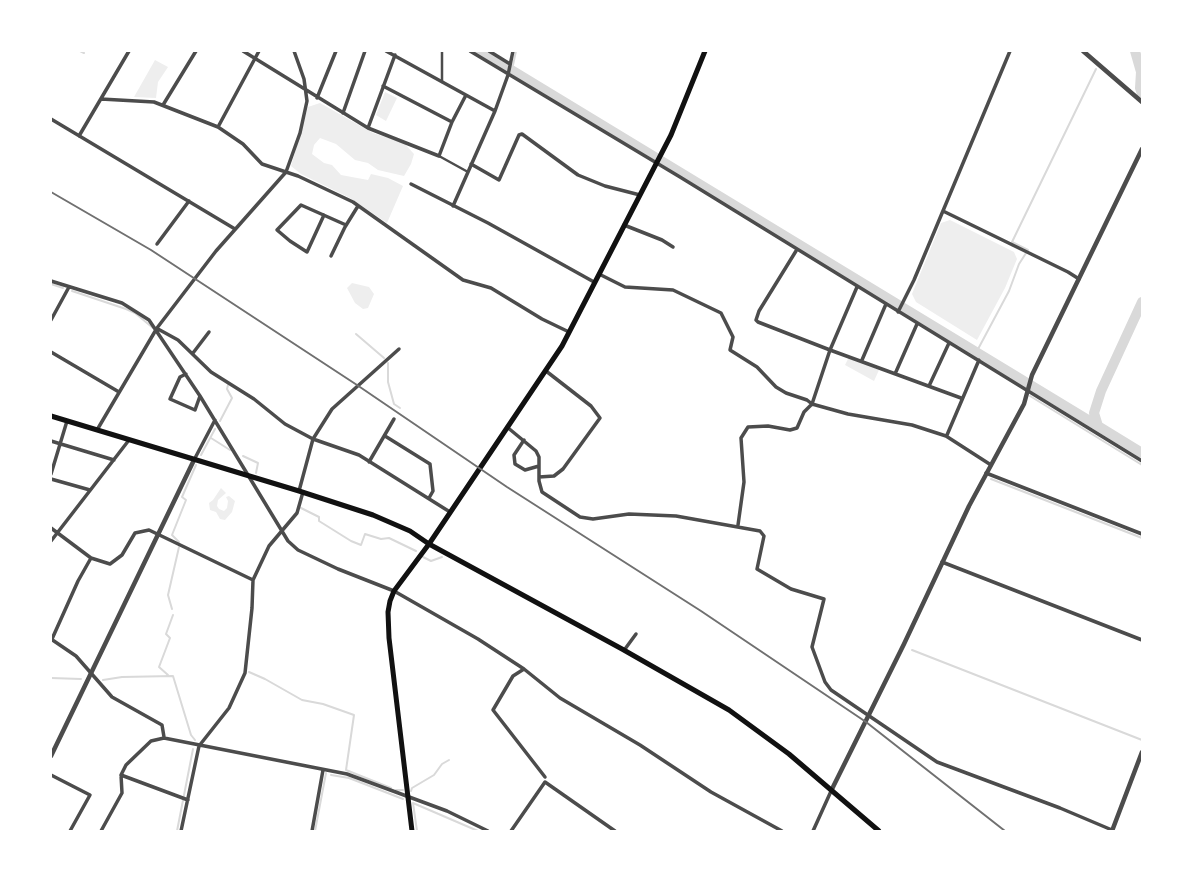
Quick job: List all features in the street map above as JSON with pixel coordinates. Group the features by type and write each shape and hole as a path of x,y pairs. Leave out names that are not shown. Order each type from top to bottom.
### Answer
{"main road":[{"path":"412,831 389,638 388,612 394,591 429,544 569,332 656,164 705,51"},
{"path":"51,416 373,515 410,531 729,710 832,789 879,831"}],"street":[{"path":"79,136 129,51"},
{"path":"163,105 196,51"},
{"path":"243,51 368,128 439,156 468,172"},
{"path":"218,127 259,51"},
{"path":"97,430 156,328 216,251 286,172 305,111 306,91 294,51"},
{"path":"317,98 336,51"},
{"path":"343,113 365,51"},
{"path":"386,51 495,110"},
{"path":"442,51 442,82"},
{"path":"470,51 899,310 1026,392 1142,461"},
{"path":"489,51 510,64"},
{"path":"453,206 495,110 508,75 513,51"},
{"path":"899,310 1010,51"},
{"path":"1083,51 1142,102"},
{"path":"368,128 395,55"},
{"path":"383,86 452,122"},
{"path":"439,156 466,95"},
{"path":"101,99 163,105 218,127 243,144 259,162 358,206 463,280 491,288 530,313 569,332"},
{"path":"51,119 236,229"},
{"path":"471,164 499,180 519,135 522,134 578,175 605,186 640,195"},
{"path":"813,831 942,562 1020,411 1032,374 1142,149"},
{"path":"411,184 594,282"},
{"path":"157,244 189,201"},
{"path":"324,215 307,252 290,242 278,230 301,205 324,215 346,225"},
{"path":"331,256 358,206"},
{"path":"943,211 1079,280"},
{"path":"624,225 673,247"},
{"path":"796,250 765,299 756,320 830,351 862,360 961,398"},
{"path":"599,274 625,287 673,290 721,313 733,337 730,350 757,367 776,387 812,404 848,414 912,425 946,436 990,465"},
{"path":"51,281 122,303 138,312 156,328 288,541 305,553 394,591 478,639 582,712 640,745 711,792 782,831"},
{"path":"51,320 69,287"},
{"path":"738,526 744,482 741,438 748,427 768,426 794,430 799,425 804,412 812,404 830,351 857,287"},
{"path":"862,360 886,304"},
{"path":"895,374 917,324"},
{"path":"156,328 166,332 193,353 211,372 254,398 285,424 313,439 339,447 369,462 450,512"},
{"path":"193,353 209,332"},
{"path":"929,386 949,343"},
{"path":"181,831 199,746 229,708 245,673 253,580 262,556 297,513 313,439 340,400 399,349"},
{"path":"51,352 119,392"},
{"path":"946,436 979,360"},
{"path":"538,477 554,476 562,469 600,418 591,406 546,370"},
{"path":"186,374 180,377 170,399 195,410 200,396"},
{"path":"369,462 394,419"},
{"path":"51,756 215,420"},
{"path":"67,421 51,477 90,490"},
{"path":"507,427 536,451 542,492 585,518 650,514 760,531 764,536 757,569 791,589 824,599 812,651 827,687 937,762 1113,831 1142,752"},
{"path":"385,436 430,464 433,491 429,498"},
{"path":"51,541 129,440"},
{"path":"524,440 515,453 515,464 525,470 539,466"},
{"path":"51,441 114,460"},
{"path":"986,473 1142,534"},
{"path":"51,528 91,558 110,564 122,555 135,533 149,530 253,580"},
{"path":"91,558 51,639 76,656 112,697 162,724 164,738"},
{"path":"942,562 1142,640"},
{"path":"624,650 636,634"},
{"path":"524,669 513,676 493,710 545,777"},
{"path":"101,831 122,793 121,775 126,765 151,741 164,738 347,774 447,811 488,831"},
{"path":"312,831 323,770"},
{"path":"51,775 90,795 70,831"},
{"path":"121,775 188,800"},
{"path":"511,831 545,782 615,831"}],"shaded area":[{"path":"155,60 168,67 158,82 156,98 134,97"},
{"path":"385,92 397,98 386,121 376,115"},
{"path":"320,103 373,133 404,143 414,154 404,176 378,170 368,163 355,160 336,144 320,138 314,145 312,154 324,163 332,165 341,175 368,180 371,174 388,178 403,186 387,223 350,198 301,174 291,166 308,107"},
{"path":"950,220 1014,252 1017,259 977,340 916,302 912,294 941,223"},
{"path":"352,283 369,287 374,294 368,308 363,309 355,303 347,288"},
{"path":"849,357 879,370 874,381 845,365"},
{"path":"221,488 226,493 218,500 219,509 224,511 227,508 226,497 229,496 235,501 232,512 225,520 210,510 209,503"}],"waterway":[{"path":"80,51 84,53"},
{"path":"480,51 1098,426"},
{"path":"513,65 516,51"},
{"path":"1135,51 1141,72 1142,94"},
{"path":"977,351 1028,250 1012,242 1096,69"},
{"path":"51,284 63,288"},
{"path":"72,291 135,313 153,328"},
{"path":"1142,302 1101,391 1094,413 1098,426 1142,453"},
{"path":"356,334 384,358"},
{"path":"388,363 388,382 394,404 400,408"},
{"path":"220,421 232,398 227,389 228,385"},
{"path":"1030,396 1142,465"},
{"path":"201,455 215,429"},
{"path":"211,438 230,450"},
{"path":"243,456 258,463 256,473"},
{"path":"179,542 172,535 186,500 182,497 196,465"},
{"path":"991,479 1142,538"},
{"path":"301,508 361,545 365,534 381,539 389,538 416,551"},
{"path":"172,609 168,595 179,547"},
{"path":"423,557 431,561 442,557"},
{"path":"168,675 159,667 170,638 166,634 173,615"},
{"path":"912,650 1142,740"},
{"path":"249,672 302,700 354,715 346,770 391,788"},
{"path":"103,680 173,676 191,735 195,740"},
{"path":"51,678 81,679"},
{"path":"177,831 193,749"},
{"path":"411,791 434,775 442,764 449,760"},
{"path":"315,831 326,773"},
{"path":"331,775 349,778 403,799"},
{"path":"396,790 403,790"},
{"path":"417,831 413,803 478,831"}],"railway":[{"path":"51,192 151,250 507,487 701,611 866,722 1005,831"}]}
